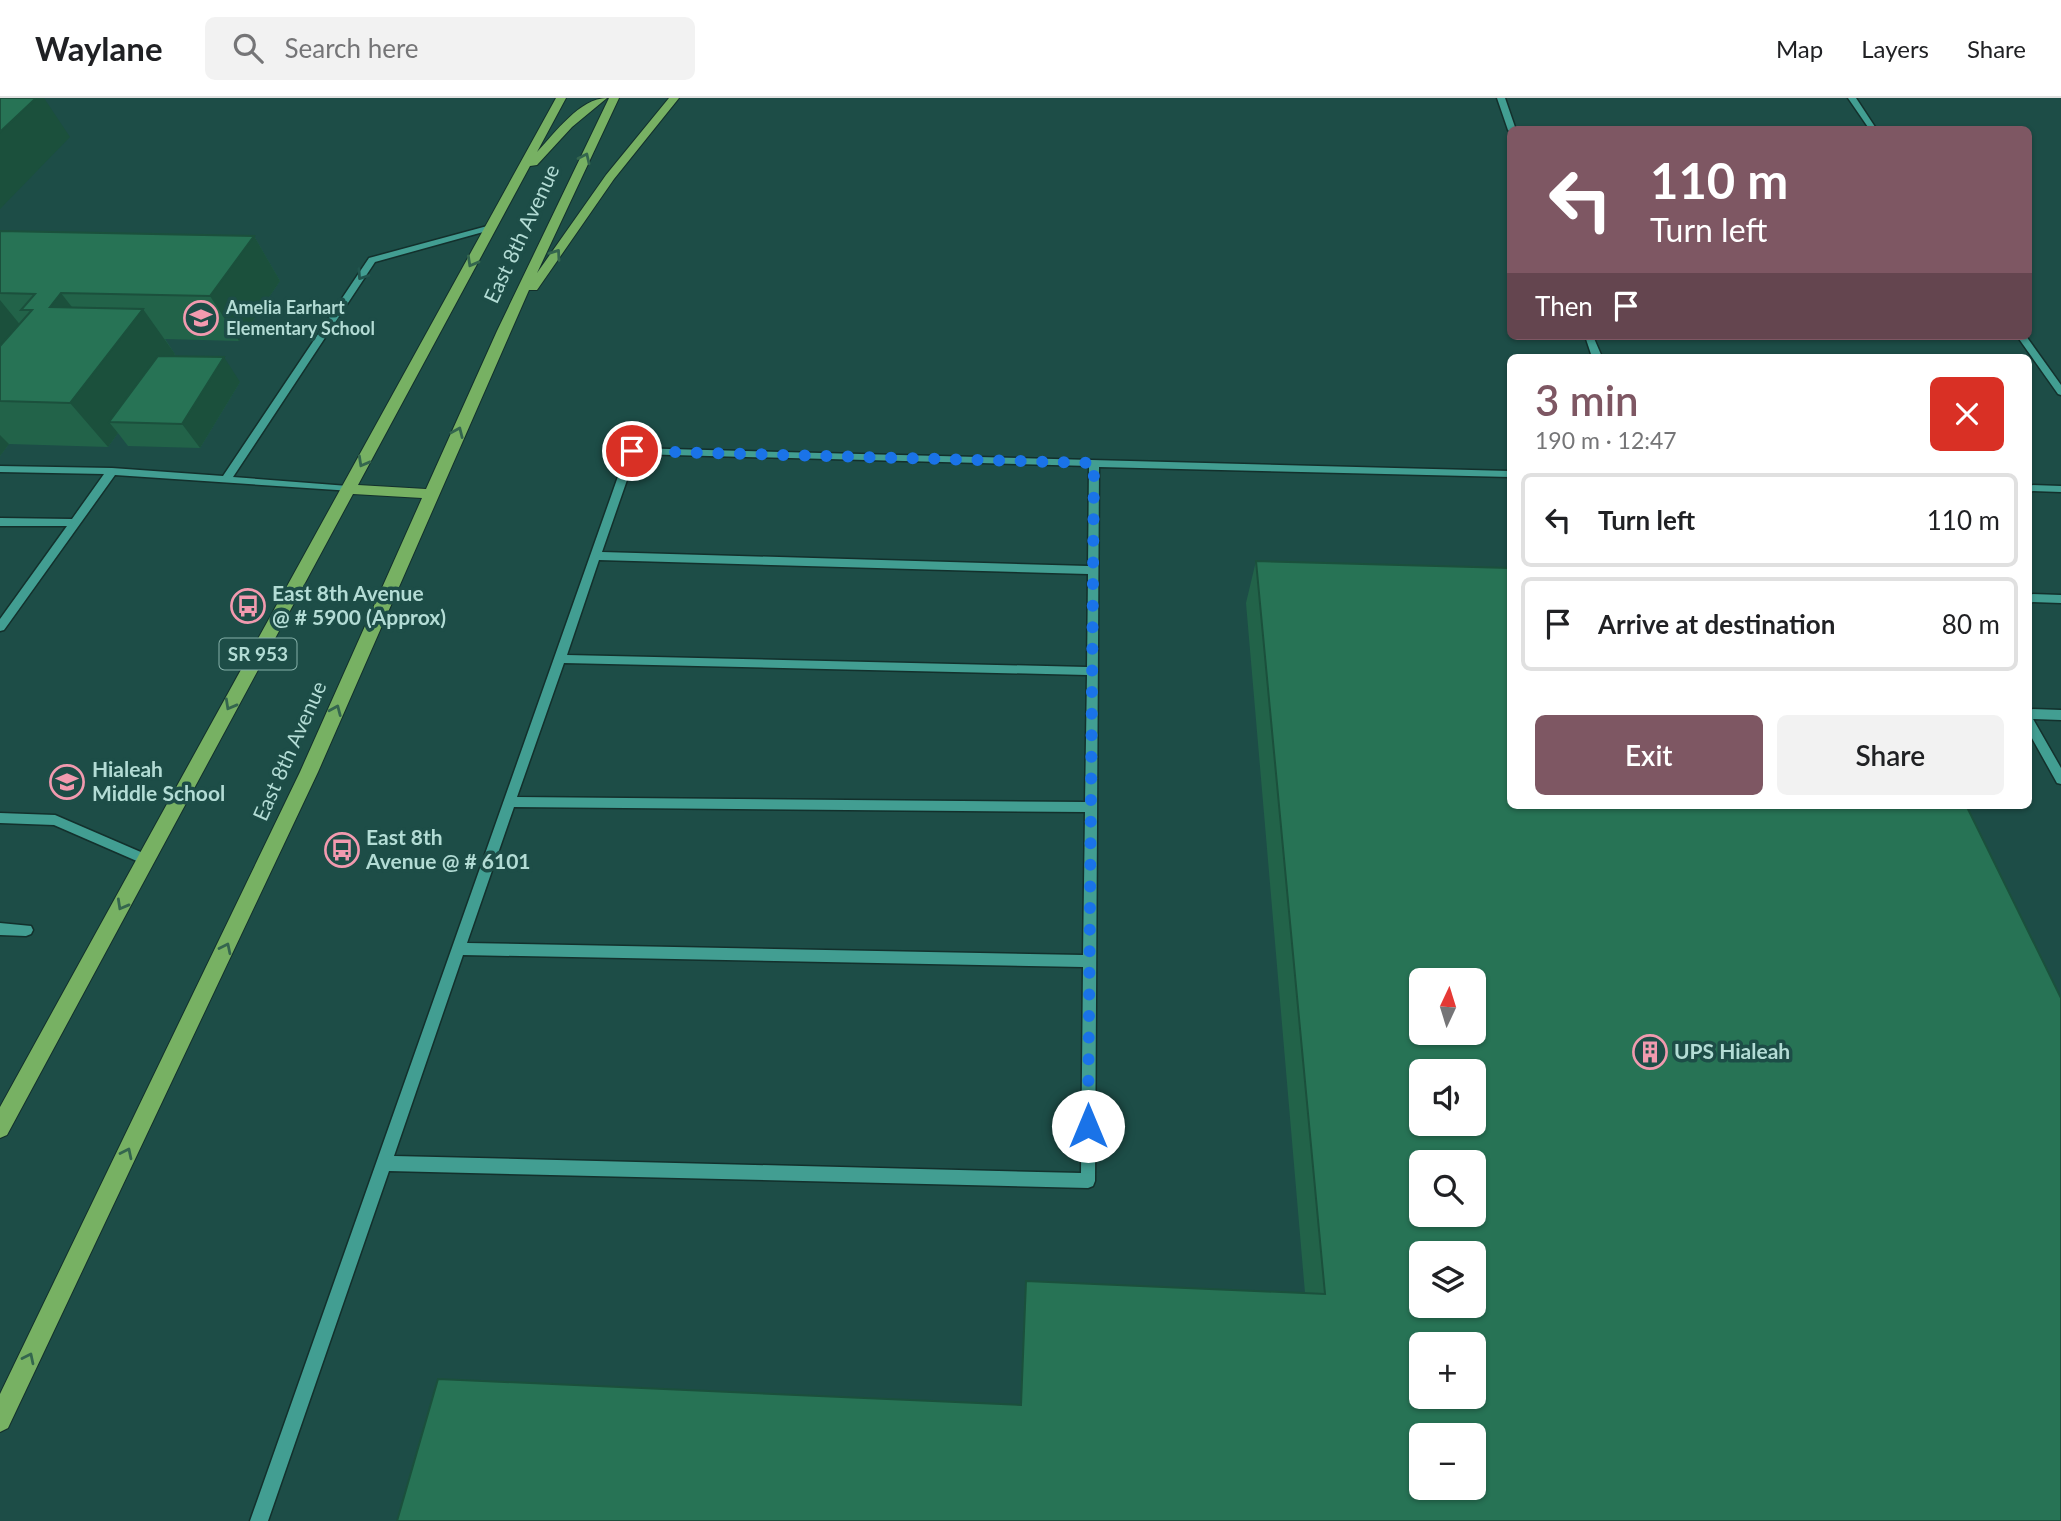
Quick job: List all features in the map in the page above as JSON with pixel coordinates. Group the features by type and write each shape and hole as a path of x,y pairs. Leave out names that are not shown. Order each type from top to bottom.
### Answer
{"main road":[{"name":"East 8th Avenue","path":"0,1128 561,98"},
{"path":"516,181 568,125 601,98"},
{"name":"East 8th Avenue","path":"0,1420 309,772 503,331 614,98"},
{"path":"503,331 610,177 674,98"},
{"path":"348,489 430,494"}],"lane":[{"path":"1501,98 1512,126"},
{"path":"1852,98 1871,126"},
{"path":"226,480 372,260 491,227"},
{"path":"2024,340 2061,392"},
{"path":"259,1521 632,451 1507,474"},
{"path":"383,1163 1088,1181 1094,463"},
{"path":"0,469 112,471 348,489"},
{"path":"0,627 112,471"},
{"path":"2032,488 2061,489"},
{"path":"0,522 74,523"},
{"path":"595,556 1093,570"},
{"path":"2032,598 2061,599"},
{"path":"560,659 1092,671"},
{"path":"2032,714 2061,715"},
{"path":"2032,727 2061,779"},
{"path":"509,802 1091,807"},
{"path":"0,818 55,820 146,860"},
{"path":"0,929 26,930"},
{"path":"458,949 1090,961"}],"building":[{"path":"0,98 36,98 0,132"},
{"path":"0,231 254,236 210,296 61,293 50,307 143,309 70,403 0,401 0,346 32,310 21,310 35,294 0,293"},
{"path":"158,356 224,357 182,424 109,422"},
{"name":"UPS Hialeah","path":"1256,561 1507,568 1507,809 1968,809 2061,998 2061,1521 397,1521 438,1379 1021,1405 1026,1281 1325,1294"}],"place":[{"name":"Amelia Earhart Elementary School","path":"201,318"},
{"name":"East 8th Avenue @ # 5900 (Approx)","path":"248,606"},
{"name":"Hialeah Middle School","path":"67,782"},
{"name":"East 8th Avenue @ # 6101","path":"342,850"},
{"name":"UPS Hialeah","path":"1650,1052"}],"route":[{"path":"632,451 1094,463 1088,1126"}]}
